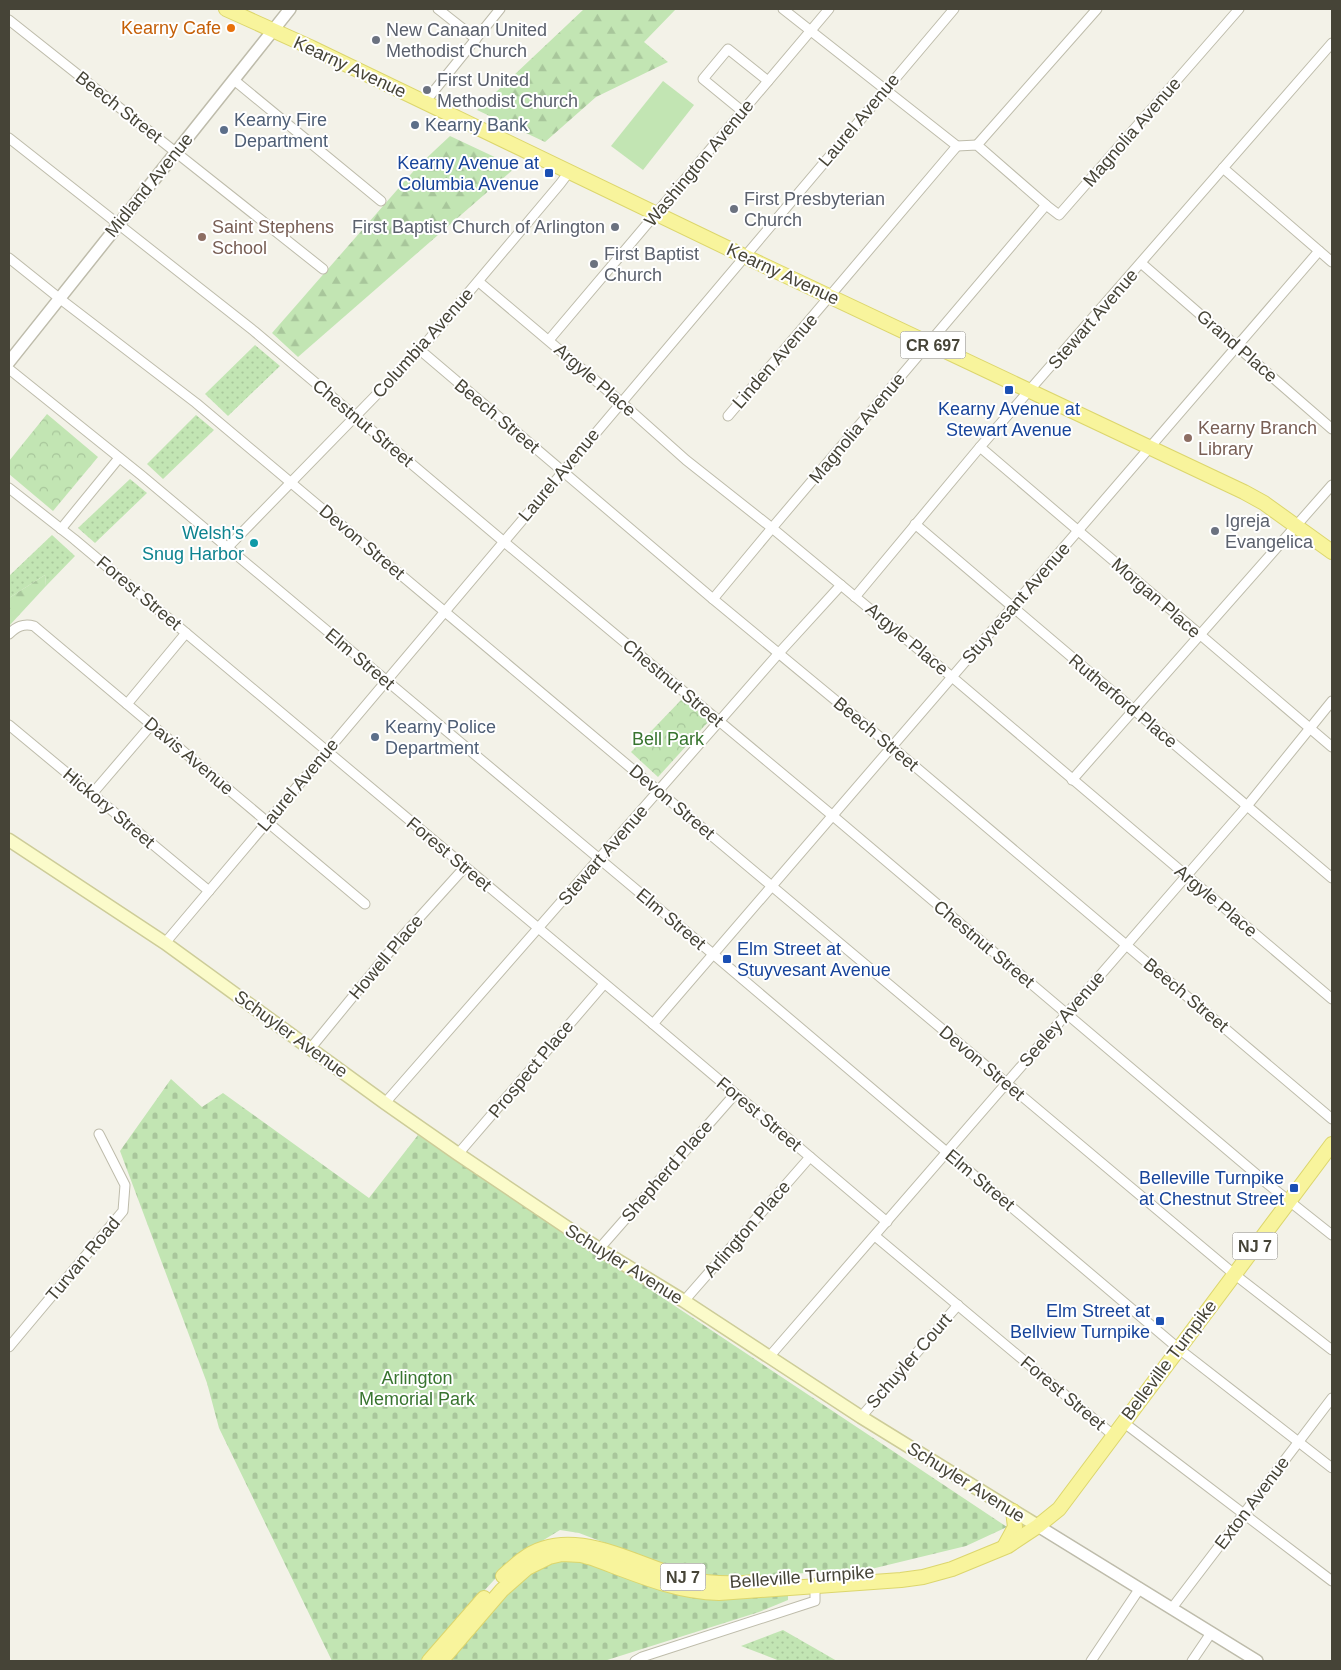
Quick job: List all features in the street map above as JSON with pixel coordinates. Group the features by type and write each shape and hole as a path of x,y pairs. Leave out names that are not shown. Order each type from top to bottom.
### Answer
{"main road":[{"name":"Kearny Avenue","path":"226,9 310,47 744,256 1244,492 1264,503 1332,552"},
{"name":"Schuyler Avenue","path":"9,840 165,943 385,1103 600,1249 684,1301 768,1358 861,1417 1038,1526"},
{"name":"Belleville Turnpike","path":"441,1661 513,1579 538,1562 562,1554 592,1558 690,1591 719,1594 923,1577 952,1569 1004,1548 1050,1518 1064,1502 1332,1144"},
{"path":"1004,1548 1015,1527 1016,1520 1013,1511"},
{"name":"Belleville Turnpike","path":"429,1661 499,1580 524,1558 540,1550 557,1546 572,1545 596,1548 686,1579 707,1583 752,1582 910,1570 988,1555"}],"street":[{"name":"Midland Avenue","path":"9,362 116,224 290,9"},
{"path":"438,9 476,39"},
{"path":"425,102 500,9"},
{"path":"782,9 957,146 977,145 1046,205"},
{"name":"Washington Avenue","path":"549,340 829,9"},
{"name":"Laurel Avenue","path":"165,943 326,750 564,472 621,402 954,9"},
{"path":"977,145 1097,9"},
{"name":"Magnolia Avenue","path":"714,600 772,528 1046,205 1059,215 1239,9"},
{"name":"Beech Street","path":"9,20 323,269"},
{"name":"Stewart Avenue","path":"855,596 980,447 1332,43"},
{"path":"742,111 703,79 728,49 768,81"},
{"path":"234,80 381,201"},
{"name":"Chestnut Street","path":"9,138 254,331 833,816 1066,1014 1332,1235"},
{"name":"Linden Avenue","path":"728,416 957,146"},
{"path":"1223,168 1332,262"},
{"name":"Columbia Avenue","path":"227,548 420,350 479,282 569,172"},
{"name":"Stuyvesant Avenue","path":"653,1024 1319,250"},
{"name":"Devon Street","path":"9,258 58,298 196,403 1234,1274 1332,1350"},
{"name":"Grand Place","path":"1141,263 1332,429"},
{"name":"Argyle Place","path":"479,282 549,340 686,460 855,596 1332,999"},
{"name":"Beech Street","path":"420,350 714,600 892,747 1332,1119"},
{"name":"Elm Street","path":"9,370 120,458 713,954 1179,1349 1332,1468"},
{"name":"Morgan Place","path":"980,447 1332,747"},
{"path":"61,528 120,458"},
{"path":"1072,780 1332,485"},
{"name":"Forest Street","path":"9,488 61,528 887,1222"},
{"name":"Rutherford Place","path":"915,524 1332,878"},
{"name":"Stewart Avenue","path":"385,1103 779,653 841,585"},
{"name":"Davis Avenue","path":"9,634 21,625 28,624 34,626 365,904"},
{"path":"128,704 186,633"},
{"name":"Seeley Avenue","path":"768,1358 1247,806 1332,701"},
{"path":"92,794 152,724"},
{"name":"Hickory Street","path":"9,725 209,891"},
{"name":"Howell Place","path":"310,1049 400,940 464,867"},
{"name":"Prospect Place","path":"458,1154 604,984"},
{"name":"Shepherd Place","path":"600,1249 735,1094"},
{"name":"Turvan Road","path":"9,1348 123,1211 125,1185 99,1134"},
{"name":"Arlington Place","path":"684,1301 810,1157"},
{"name":"Forest Street","path":"875,1236 1113,1435"},
{"name":"Schuyler Court","path":"861,1417 958,1305"},
{"name":"Exton Avenue","path":"1172,1608 1332,1398"},
{"name":"Forest Street","path":"1123,1422 1332,1581"},
{"name":"Schuyler Avenue","path":"1038,1526 1257,1661"},
{"name":"Belleville Turnpike","path":"635,1661 642,1657 815,1601 815,1586"},
{"path":"1091,1661 1140,1588"},
{"path":"1192,1661 1211,1633"}],"green space":[{"path":"584,9 676,9 644,42 668,62 596,97 545,142 477,110"},
{"path":"663,81 694,105 643,170 611,146"},
{"path":"450,136 516,167 298,357 272,333 418,166"},
{"path":"255,345 280,366 228,416 205,394"},
{"path":"47,414 98,457 53,511 9,474 9,461"},
{"path":"196,415 214,430 163,479 147,464"},
{"path":"130,479 147,493 95,543 78,528"},
{"path":"52,535 75,556 46,586 45,575 9,598 9,576"},
{"path":"45,575 46,586 9,626 9,598"},
{"name":"Bell Park","path":"683,698 709,721 658,777 631,752"},
{"name":"Arlington Memorial Park","path":"171,1079 202,1107 223,1093 369,1198 418,1135 1007,1527 966,1546 867,1570 709,1578 689,1575 579,1533 560,1530 524,1552 494,1580 420,1661 332,1661 219,1428 207,1383 120,1151"},
{"path":"579,1558 788,1593 788,1600 759,1612 604,1661 446,1661 506,1594 527,1574 559,1559"},
{"path":"783,1630 837,1661 780,1661 741,1646"}],"place":[{"name":"Kearny Cafe","path":"231,28"},
{"name":"New Canaan United Methodist Church","path":"376,40"},
{"name":"First United Methodist Church","path":"427,90"},
{"name":"Kearny Bank","path":"415,125"},
{"name":"Kearny Fire Department","path":"224,130"},
{"name":"Kearny Avenue at Columbia Avenue","path":"549,173"},
{"name":"First Presbyterian Church","path":"734,209"},
{"name":"First Baptist Church of Arlington","path":"615,227"},
{"name":"Saint Stephens School","path":"202,237"},
{"name":"First Baptist Church","path":"594,264"},
{"name":"Kearny Avenue at Stewart Avenue","path":"1009,390"},
{"name":"Kearny Branch Library","path":"1188,438"},
{"name":"Igreja Evangelica","path":"1215,531"},
{"name":"Welsh's Snug Harbor","path":"254,543"},
{"name":"Kearny Police Department","path":"375,737"},
{"name":"Elm Street at Stuyvesant Avenue","path":"727,959"},
{"name":"Belleville Turnpike at Chestnut Street","path":"1294,1188"},
{"name":"Elm Street at Bellview Turnpike","path":"1160,1321"}]}
